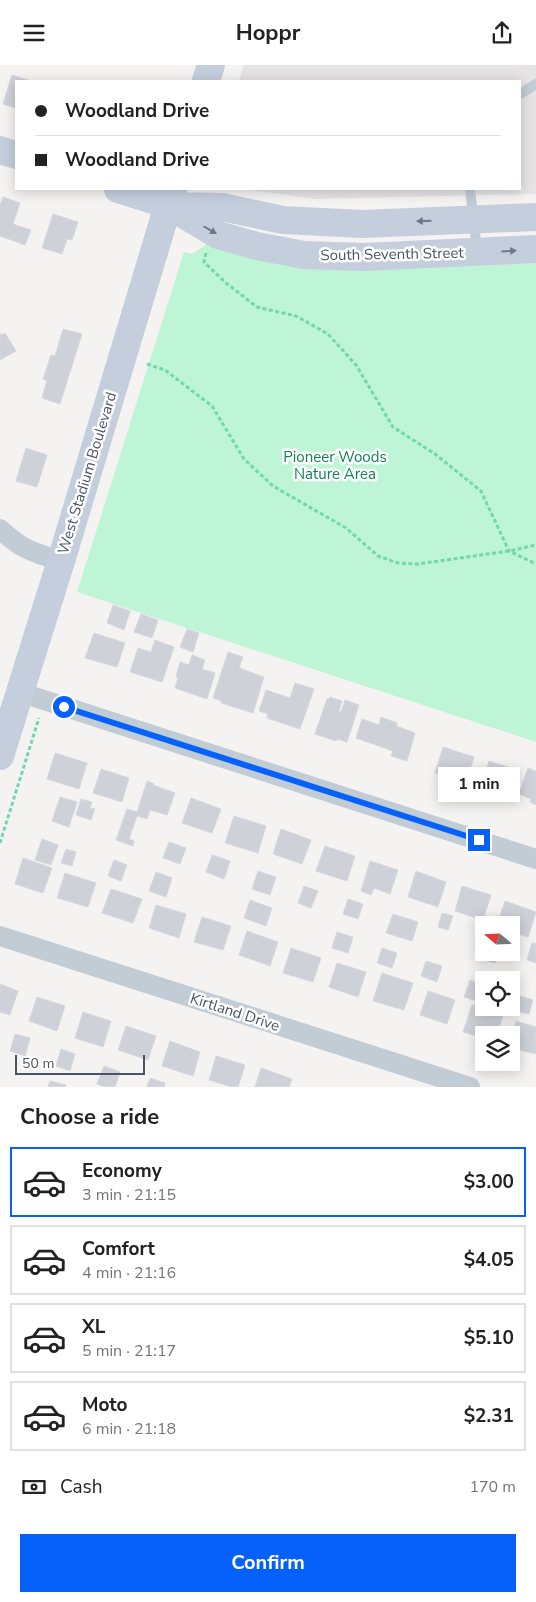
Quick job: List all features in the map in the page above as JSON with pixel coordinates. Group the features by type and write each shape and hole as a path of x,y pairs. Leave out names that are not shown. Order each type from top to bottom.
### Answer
{"street":[{"path":"206,80 211,65"},
{"path":"0,150 15,155"},
{"name":"South Seventh Street","path":"124,190 222,207 283,221 362,224 536,217"},
{"name":"South Seventh Street","path":"170,197 218,235 257,246 304,255 364,257 536,249"},
{"name":"West Stadium Boulevard","path":"0,756 61,561 170,197"},
{"path":"0,529 13,542 29,551 61,561"},
{"path":"19,692 536,859"},
{"name":"Kirtland Drive","path":"0,936 470,1087"}],"lane":[{"path":"521,93 536,84"},
{"path":"470,190 477,253"}],"path":[{"path":"208,244 204,262 226,283 257,307 296,316 328,334 356,365 393,427 435,455 481,491 509,551 536,564"},
{"path":"147,363 165,370 212,406 244,459 273,485 346,528 378,555 398,563 418,563 509,551 536,545"},
{"path":"0,843 39,718"}],"shaded area":[{"path":"244,65 536,65 536,194 315,199 253,190 521,190 521,80 239,80"}],"green space":[{"name":"Pioneer Woods Nature Area","path":"207,244 536,261 536,742 77,592 184,252 192,254"}],"building":[{"path":"12,75 28,80 15,80 15,108 3,104"},
{"path":"3,197 20,203 13,224 31,230 25,245 0,236 0,205"},
{"path":"53,214 78,222 72,240 67,239 62,254 42,248"},
{"path":"63,329 82,334 60,404 42,398 47,380 43,379 51,355 55,356"},
{"path":"0,333 1,335 5,333 16,351 0,360"},
{"path":"26,448 47,455 37,487 16,481"},
{"path":"113,605 130,611 124,630 107,623"},
{"path":"141,614 158,620 152,638 134,632"},
{"path":"187,629 199,633 193,652 180,647"},
{"path":"94,633 125,643 117,667 85,658"},
{"path":"155,640 174,647 162,682 130,672 138,648 151,652"},
{"path":"228,652 243,657 239,668 264,677 253,713 221,703 222,701 213,698"},
{"path":"192,655 205,660 202,669 215,673 207,699 175,688 180,662 189,665"},
{"path":"295,683 314,689 300,729 267,718 268,714 259,711 266,690 290,698"},
{"path":"330,697 342,701 339,711 341,712 345,700 359,705 347,742 337,739 336,741 315,734 327,699"},
{"path":"381,717 397,723 396,726 415,733 407,761 391,756 393,751 356,738 362,719 379,725"},
{"path":"443,747 474,757 466,782 435,773"},
{"path":"55,753 87,763 79,789 47,779"},
{"path":"489,761 520,771 512,796 481,786"},
{"path":"528,768 536,771 536,805 530,802 531,799 519,794"},
{"path":"101,769 129,778 122,802 93,793"},
{"path":"147,781 175,793 167,815 150,810 147,819 137,816 129,839 134,841 133,846 116,840 127,809 137,812"},
{"path":"60,797 77,802 69,827 52,821"},
{"path":"191,798 221,809 212,833 182,823"},
{"path":"81,799 92,802 90,808 95,809 91,820 76,815"},
{"path":"234,816 266,826 258,853 225,843"},
{"path":"281,829 311,840 302,864 273,854"},
{"path":"42,839 58,845 51,865 35,860"},
{"path":"169,842 186,848 180,864 163,858"},
{"path":"325,846 355,856 347,881 316,871"},
{"path":"66,849 76,852 72,866 61,863"},
{"path":"212,855 230,861 224,879 206,872"},
{"path":"23,858 52,868 43,893 15,884"},
{"path":"114,860 127,865 121,881 108,876"},
{"path":"370,861 398,870 390,894 374,888 371,895 361,891"},
{"path":"258,871 276,877 270,895 252,889"},
{"path":"416,871 446,882 438,907 408,897"},
{"path":"156,872 172,878 166,897 149,891"},
{"path":"65,873 96,883 88,907 57,898"},
{"path":"304,886 318,891 311,908 298,903"},
{"path":"462,886 491,895 484,916 475,917 455,911"},
{"path":"111,889 142,899 133,923 102,913"},
{"path":"348,899 363,904 358,919 343,914"},
{"path":"250,900 272,908 266,926 244,918"},
{"path":"505,901 536,912 528,937 520,935 520,916 500,916"},
{"path":"156,905 186,914 179,938 149,928"},
{"path":"442,913 453,916 448,930 438,927"},
{"path":"393,914 418,922 412,941 386,933"},
{"path":"202,917 231,926 223,950 194,942"},
{"path":"247,931 278,942 270,966 239,955"},
{"path":"337,932 353,937 348,953 332,948"},
{"path":"532,943 536,944 536,963 527,960"},
{"path":"291,948 321,958 313,982 283,973"},
{"path":"382,948 397,953 392,968 377,963"},
{"path":"426,961 442,966 437,982 421,976"},
{"path":"337,963 366,972 358,997 329,987"},
{"path":"382,973 413,983 404,1010 373,1001"},
{"path":"470,980 475,982 475,1000 464,997"},
{"path":"0,984 18,991 10,1015 0,1012"},
{"path":"428,991 455,1000 447,1024 420,1015"},
{"path":"520,996 533,1000 529,1014 520,1012"},
{"path":"37,997 65,1006 57,1031 29,1021"},
{"path":"472,1005 475,1006 475,1016 503,1016 500,1026 475,1026 475,1035 463,1032"},
{"path":"83,1012 111,1021 103,1047 75,1038"},
{"path":"516,1021 536,1027 536,1054 520,1050 520,1026 514,1026"},
{"path":"126,1026 156,1036 148,1060 118,1050"},
{"path":"15,1034 30,1038 25,1056 10,1051"},
{"path":"170,1041 200,1052 193,1076 162,1066"},
{"path":"61,1049 75,1054 70,1071 56,1066"},
{"path":"216,1056 245,1065 238,1087 209,1080"},
{"path":"104,1066 120,1072 115,1087 105,1087 97,1084"},
{"path":"261,1068 292,1079 289,1087 255,1087"},
{"path":"150,1078 165,1083 164,1087 147,1087"},
{"path":"50,1081 66,1085 65,1087 48,1087"}],"route":[{"path":"64,707 479,840"}]}
